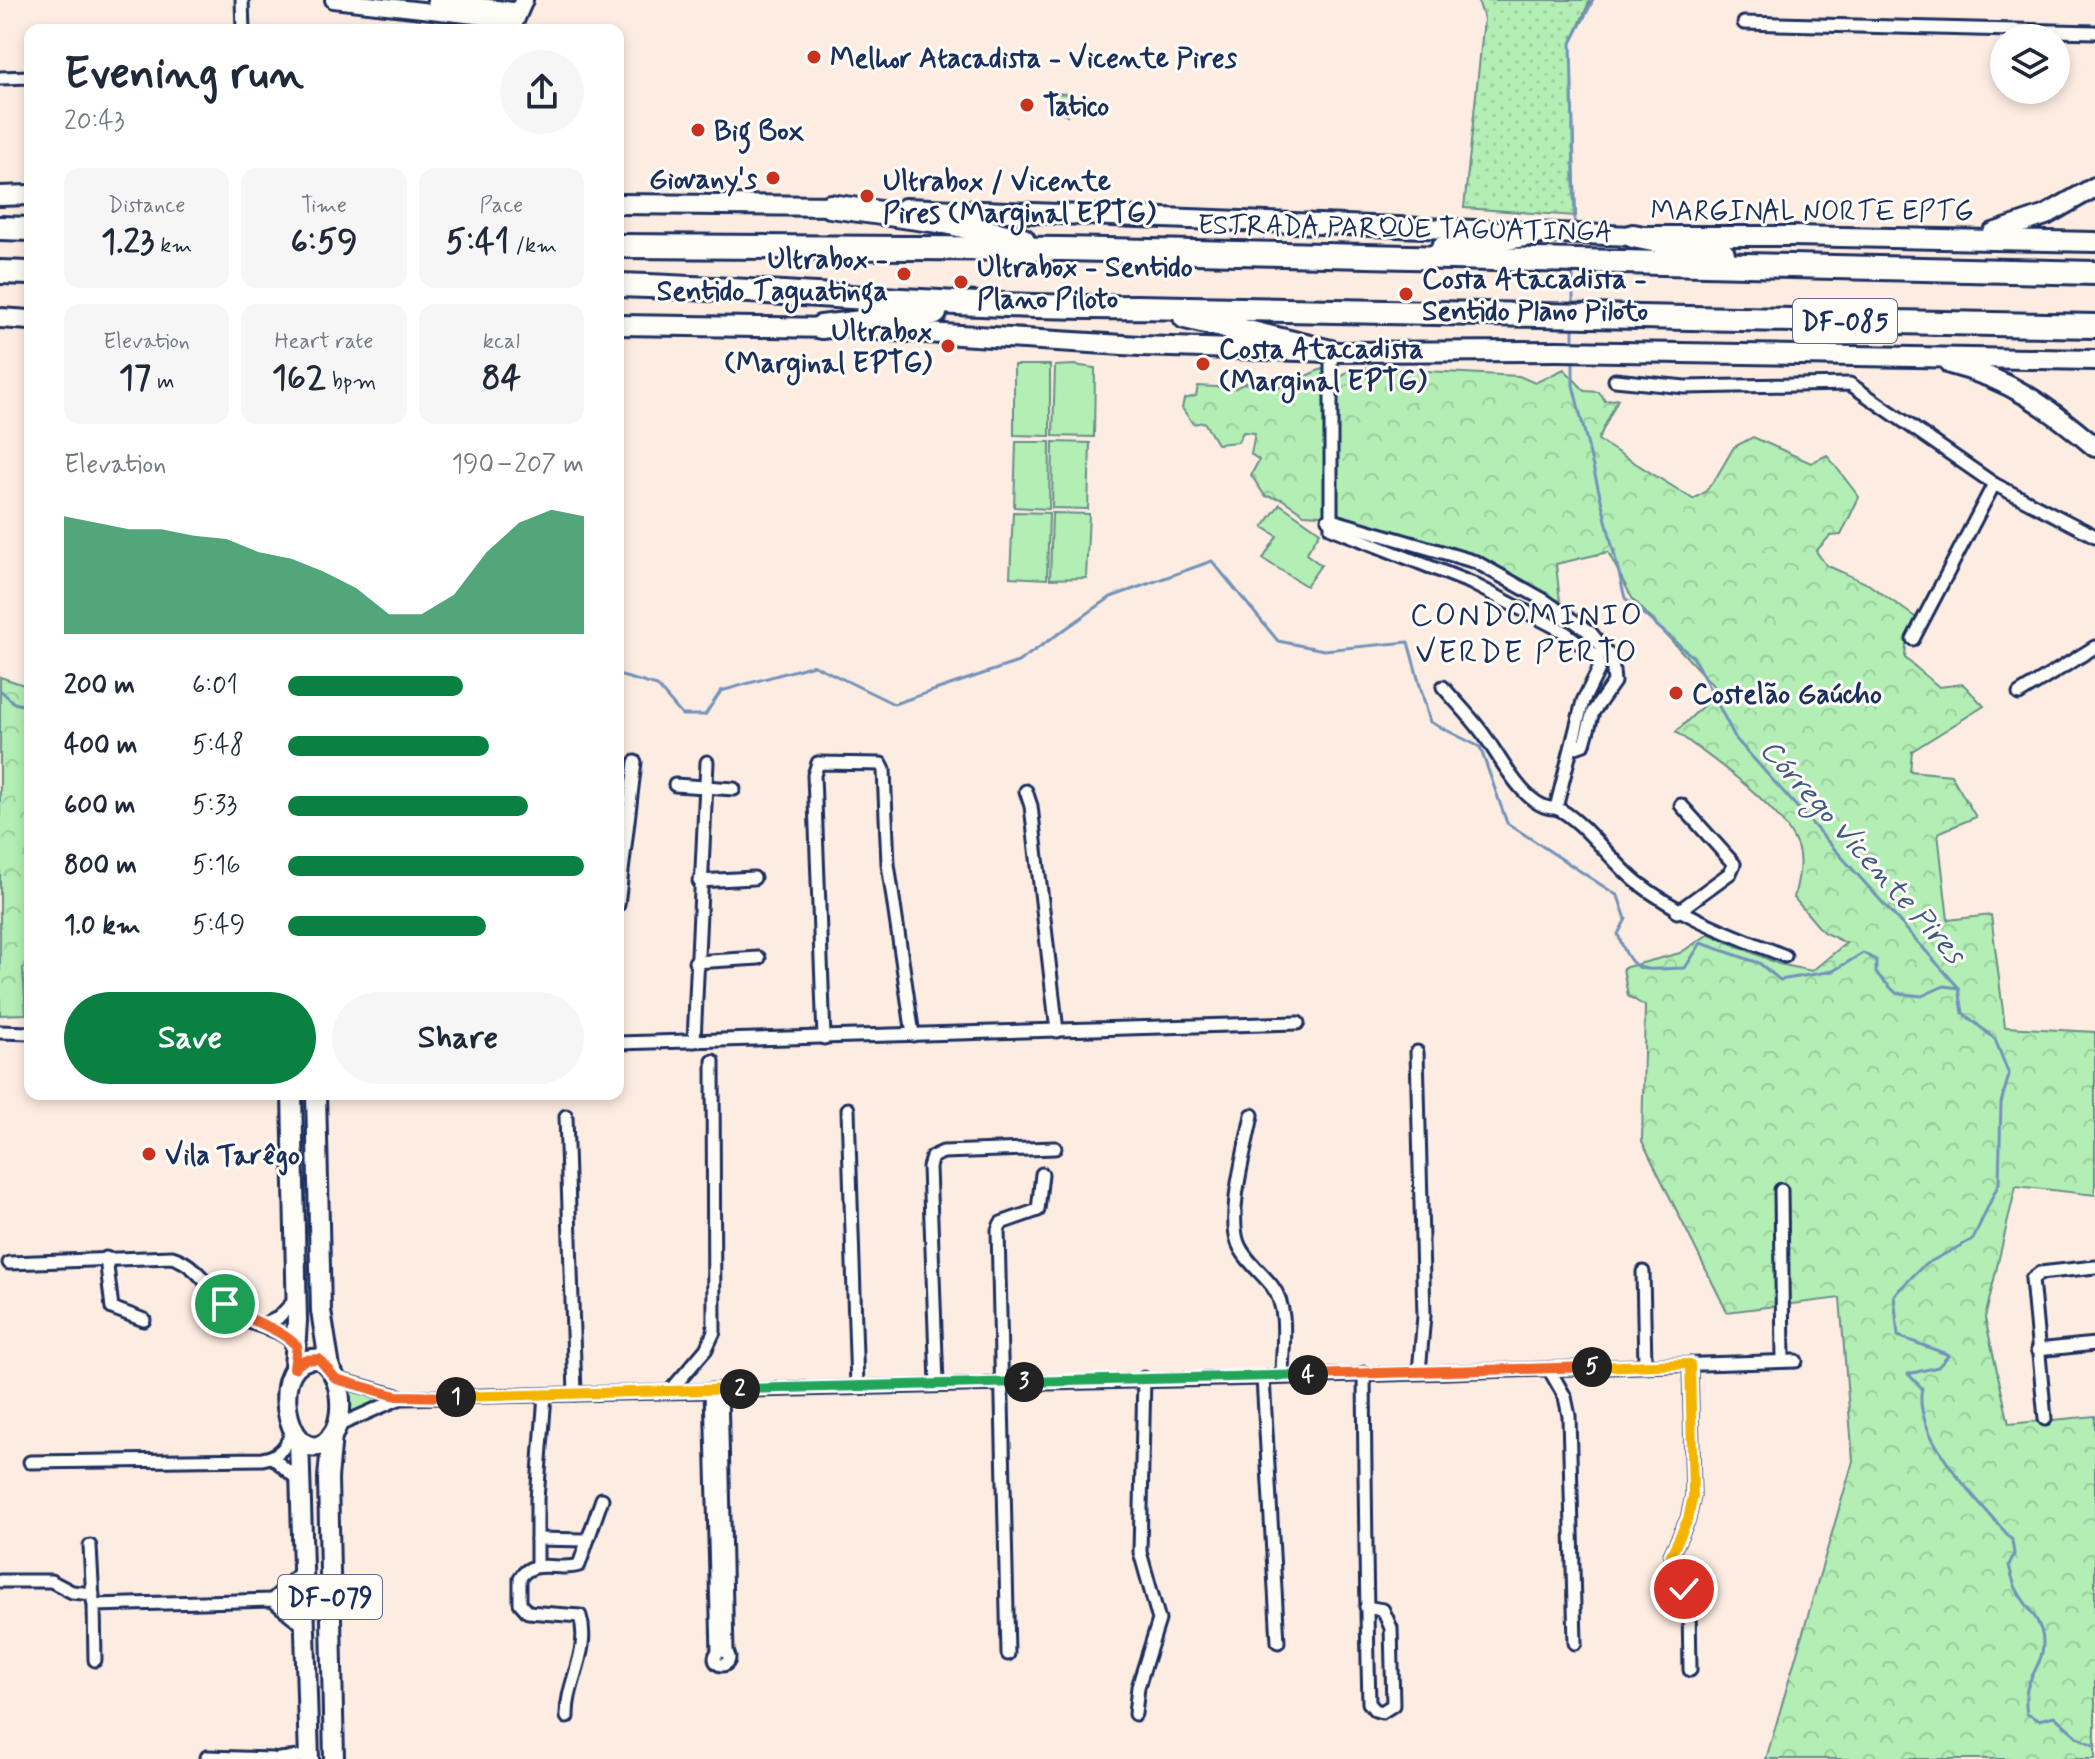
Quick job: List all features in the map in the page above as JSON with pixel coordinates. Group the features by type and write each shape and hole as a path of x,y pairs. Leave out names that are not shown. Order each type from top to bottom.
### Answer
{"highway":[{"path":"830,206 946,222 1063,249"},
{"path":"0,228 24,229"},
{"path":"1355,257 1537,233"},
{"path":"1633,236 1791,267"},
{"name":"ESTRADA PARQUE TAGUATINGA","path":"624,246 1063,249 2095,273"},
{"path":"0,272 24,273"},
{"name":"DF-085","path":"624,285 737,288 1032,308 1137,307 2095,326"},
{"path":"1137,307 1331,352"},
{"path":"821,327 909,315 1032,308"}],"main road":[{"path":"1968,238 2022,225 2095,187"},
{"path":"0,196 24,195"},
{"name":"MARGINAL NORTE EPTG","path":"624,204 830,206 1633,236 2095,242"},
{"path":"0,318 24,320"},
{"path":"624,325 821,327 1140,346 1331,352 1558,351 2095,360"},
{"path":"1916,356 1986,373 2047,405 2095,447"},
{"name":"DF-079","path":"292,1100 297,1346 287,1397 296,1434 302,1489 309,1757"},
{"name":"DF-079","path":"316,1100 321,1311 340,1400 328,1478 334,1759"},
{"path":"294,1368 311,1358 325,1362 333,1373"},
{"path":"296,1434 319,1445 334,1431"}],"street":[{"path":"242,0 243,24"},
{"path":"333,0 511,20 517,15 512,10 435,0"},
{"path":"1744,23 2095,32"},
{"path":"0,78 24,77"},
{"path":"1331,352 1328,519 1336,532 1471,583 1563,631 1594,652 1600,661 1583,701 1556,808"},
{"path":"1615,380 1685,387 1850,384 1994,484 2095,536"},
{"path":"1913,639 1994,484"},
{"path":"1328,519 1476,562 1544,600 1591,633 1612,659 1614,682 1593,712 1584,744 1573,748"},
{"path":"2019,694 2095,647"},
{"path":"1443,687 1484,735 1519,786 1544,806 1556,808 1570,816 1634,881 1677,912 1785,956"},
{"path":"624,855 635,762"},
{"path":"694,1041 695,962 707,762"},
{"path":"824,1038 814,775 818,763 872,763 881,764 884,770 888,864 913,1035"},
{"path":"675,785 734,789"},
{"path":"1026,791 1031,806 1057,1031"},
{"path":"1677,912 1730,873 1734,864 1681,805"},
{"path":"699,881 754,878"},
{"path":"695,962 759,958"},
{"path":"624,1043 1298,1023"},
{"path":"0,1032 24,1033"},
{"path":"1417,1052 1424,1316 1419,1372"},
{"path":"671,1390 706,1349 714,1332 713,1061"},
{"path":"848,1109 857,1386"},
{"path":"1252,1115 1238,1192 1236,1234 1243,1252 1279,1297 1282,1376"},
{"path":"566,1116 575,1394"},
{"path":"937,1384 929,1167 932,1157 943,1152 1055,1148"},
{"path":"1008,1654 998,1230 1001,1223 1038,1210 1042,1174"},
{"path":"333,1373 402,1398 1144,1378 1263,1378 1790,1361 1781,1190"},
{"path":"106,1258 112,1308 144,1320"},
{"path":"9,1263 178,1258 197,1272 241,1317 265,1324 297,1346"},
{"path":"2045,1419 2032,1279 2040,1273 2095,1267"},
{"path":"1643,1272 1645,1365"},
{"path":"265,1324 278,1318 296,1299"},
{"path":"2037,1350 2095,1344"},
{"path":"1690,1364 1693,1496 1688,1519 1671,1555 1689,1606 1690,1670"},
{"path":"1549,1369 1565,1397 1569,1416 1575,1643"},
{"path":"1364,1373 1366,1607 1369,1703 1382,1712 1393,1705 1391,1628 1383,1610 1366,1607"},
{"path":"1135,1714 1138,1687 1159,1620 1140,1552 1144,1378"},
{"path":"1263,1378 1278,1642"},
{"path":"716,1390 723,1652"},
{"path":"537,1566 545,1395"},
{"path":"334,1431 402,1398"},
{"path":"272,1457 296,1434"},
{"path":"30,1462 272,1457 296,1476 302,1489"},
{"path":"567,1717 568,1692 582,1650 583,1626 580,1616 533,1614 523,1608 520,1578 523,1572 537,1566 579,1565 585,1540 602,1499"},
{"path":"537,1539 585,1540"},
{"path":"90,1546 95,1660"},
{"path":"272,1600 303,1571"},
{"path":"0,1581 51,1581 93,1600 272,1600 304,1627"},
{"path":"207,1757 273,1759"},
{"path":"279,1759 309,1757"}],"green space":[{"path":"1478,0 1590,0 1571,44 1576,216 1464,208 1484,19"},
{"path":"1052,93 1068,94 1067,115 1053,108"},
{"path":"1014,365 1050,365 1050,436 1014,435"},
{"path":"1055,366 1095,368 1094,437 1053,436"},
{"path":"1352,367 1519,376 1535,383 1564,369 1585,391 1599,392 1605,401 1618,399 1598,440 1693,499 1705,492 1734,447 1753,437 1811,463 1827,455 1859,497 1841,535 1830,536 1816,551 1826,565 1868,584 1918,619 1906,644 1905,658 1939,687 1963,684 1984,706 1912,751 1910,771 1951,775 1976,817 1938,833 1948,920 1991,915 2005,1027 2095,1032 2095,1195 2016,1186 1985,1318 2009,1424 2095,1416 2095,1759 1766,1759 1853,1461 1840,1298 1727,1312 1642,1141 1645,1006 1628,996 1623,968 1680,953 1709,934 1779,964 1812,971 1846,943 1823,932 1794,898 1799,855 1794,839 1782,821 1728,770 1676,732 1718,691 1632,598 1608,552 1556,564 1560,602 1480,557 1425,539 1355,525 1339,516 1304,514 1282,499 1265,496 1251,475 1259,460 1251,454 1255,433 1243,432 1238,442 1217,444 1204,422 1193,424 1182,408 1184,399 1196,396 1198,386 1235,388 1248,382 1278,388 1322,369 1335,383"},
{"path":"1016,442 1050,442 1049,509 1014,507"},
{"path":"1053,442 1090,443 1088,509 1052,508"},
{"path":"1280,504 1320,532 1306,554 1321,565 1306,586 1263,559 1277,536 1263,527"},
{"path":"1013,512 1049,513 1047,579 1010,577"},
{"path":"1052,513 1089,514 1086,578 1050,579"},
{"path":"0,677 24,685 24,1014 0,1015"},
{"path":"346,1383 395,1396 347,1414"}],"waterway":[{"name":"Córrego Vicente Pires","path":"1575,227 1571,43 1593,0"},
{"name":"Córrego Vicente Pires","path":"1573,270 1573,307"},
{"name":"Córrego Vicente Pires","path":"1573,326 1573,343"},
{"name":"Córrego Vicente Pires","path":"1573,358 1573,385 1625,598 1693,657 1736,739 1959,988 1963,1013 1995,1039 2009,1075 2001,1103 1999,1183 1973,1239 1924,1265 1894,1295 1898,1336 1949,1355 1938,1367 1908,1374 1922,1388 1921,1407 1938,1448 1967,1489 2012,1540 2014,1554 2009,1565 2013,1581 2037,1620 2043,1641 2040,1660 2027,1691 2027,1714 2039,1720 2054,1716 2079,1738 2095,1746"},
{"path":"624,677 657,686 682,715 705,715 721,691 814,665 894,704 1018,662 1111,597 1212,561 1278,641 1324,650 1408,642 1430,722 1480,747 1507,823 1618,896 1626,919 1618,934 1635,965 1649,969 1685,968 1701,943 1759,963 1780,980 1833,971 1863,953 1876,960 1876,973 1896,993 1922,996 1944,986 1959,988"},
{"path":"0,690 14,703 24,706"}],"place":[{"name":"Melhor Atacadista - Vicente Pires","path":"814,57"},
{"name":"Tatico","path":"1027,105"},
{"name":"Big Box","path":"698,130"},
{"name":"Giovany's","path":"773,178"},
{"name":"Ultrabox / Vicente Pires (Marginal EPTG)","path":"867,196"},
{"name":"Ultrabox - Sentido Taguatinga","path":"904,274"},
{"name":"Ultrabox - Sentido Plano Piloto","path":"961,282"},
{"name":"Costa Atacadista - Sentido Plano Piloto","path":"1406,294"},
{"name":"Ultrabox (Marginal EPTG)","path":"948,346"},
{"name":"Costa Atacadista (Marginal EPTG)","path":"1203,364"},
{"name":"Costelão Gaúcho","path":"1676,693"},
{"name":"Vila Tarêgo","path":"149,1154"}],"district":[{"name":"CONDOMINIO VERDE PERTO","path":"1527,632"}],"route":[{"path":"225,1304 241,1317 265,1324 290,1339 297,1346 294,1368 304,1360 319,1359 325,1362 336,1379 402,1398 1144,1378 1263,1378 1690,1364 1695,1464 1692,1507 1671,1555 1684,1589"}]}
